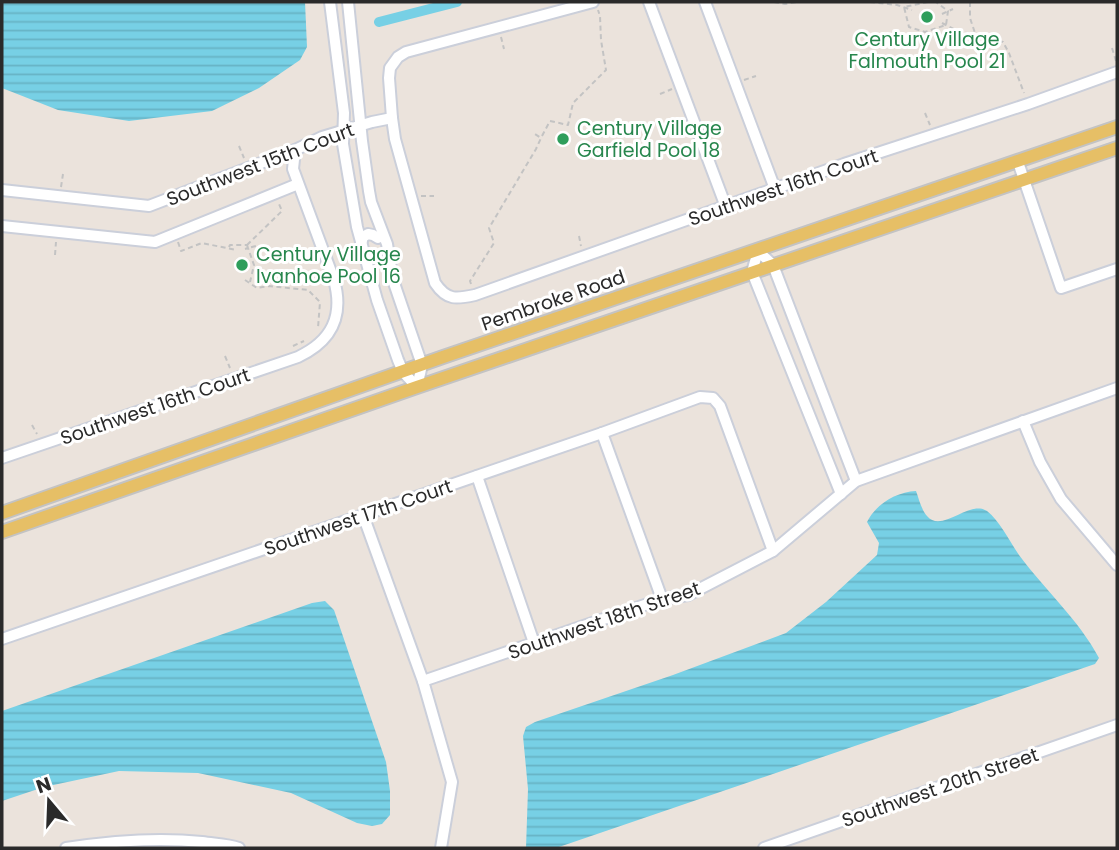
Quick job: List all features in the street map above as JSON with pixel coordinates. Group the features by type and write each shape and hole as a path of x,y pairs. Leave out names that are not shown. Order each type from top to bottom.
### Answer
{"main road":[{"name":"Pembroke Road","path":"2,513 422,365 1117,127"},
{"name":"Pembroke Road","path":"2,532 1117,148"}],"street":[{"path":"330,2 344,113 343,144 361,244 403,372 417,387"},
{"path":"348,2 362,141 374,226 422,365 417,387"},
{"path":"649,2 726,206"},
{"path":"705,2 775,190"},
{"path":"411,197 392,118 389,78 390,68 398,57 417,48 596,5"},
{"name":"Southwest 16th Court","path":"411,197 435,283 444,293 458,299 1117,72"},
{"name":"Southwest 15th Court","path":"2,190 149,206 322,137 392,118"},
{"path":"295,150 293,169 334,280 338,304 335,321 328,335 303,354"},
{"path":"1018,162 1061,288 1117,269"},
{"name":"Southwest 15th Court","path":"2,226 155,242 298,184"},
{"path":"371,202 387,244 393,279"},
{"path":"361,244 363,237 368,234 378,238"},
{"path":"841,494 752,272 758,251 773,265 856,481"},
{"path":"373,286 393,279"},
{"name":"Southwest 16th Court","path":"2,458 303,354"},
{"name":"Southwest 18th Street","path":"424,681 662,598 688,595 774,551 856,481 1117,388"},
{"name":"Southwest 17th Court","path":"2,639 700,397 713,398 720,406 774,551"},
{"path":"1023,421 1040,462 1061,499 1117,565"},
{"path":"602,433 662,598"},
{"path":"477,476 534,643"},
{"path":"363,515 424,681 452,782 441,848"},
{"name":"Southwest 20th Street","path":"764,848 1117,726"},
{"path":"66,848 107,841 175,839 240,848"}],"path":[{"path":"774,2 798,2"},
{"path":"870,2 897,5 912,10"},
{"path":"904,7 928,2"},
{"path":"936,2 948,12"},
{"path":"970,2 970,18 975,34"},
{"path":"475,295 470,281 494,243 489,228 550,121 570,126 573,103 606,70 600,16 596,5"},
{"path":"904,7 909,27 925,32 944,24 948,12"},
{"path":"942,14 953,9"},
{"path":"944,24 960,32 1003,43 1009,52 1028,104"},
{"path":"925,32 928,27"},
{"path":"1112,48 1117,64"},
{"path":"925,113 931,129"},
{"path":"535,134 541,138"},
{"path":"239,146 247,168"},
{"path":"247,247 282,211 275,193"},
{"path":"411,197 434,195"},
{"path":"55,255 58,232"},
{"path":"260,232 262,237"},
{"path":"175,235 181,251 202,243 236,250"},
{"path":"229,248 230,245 256,246"},
{"path":"247,247 254,265 250,283"},
{"path":"245,280 257,288 269,286 308,290 320,302 318,328"},
{"path":"303,354 293,346 309,338"},
{"path":"225,356 235,378"}],"water":[{"path":"2,2 305,2 307,47 300,60 259,88 212,111 129,121 58,110 2,88"},
{"path":"916,491 923,510 933,520 948,519 972,509 987,511 1000,525 1019,555 1082,631 1099,658 1095,664 556,848 526,848 528,789 523,736 526,727 786,633 826,602 877,555 879,543 867,522 876,510 894,497"},
{"path":"325,601 334,610 386,762 390,815 382,824 372,826 357,823 291,793 198,773 119,771 44,787 2,801 2,711 312,603"}],"waterway":[{"path":"379,22 457,2"}],"place":[{"name":"Century Village Falmouth Pool 21","path":"927,17"},
{"name":"Century Village Garfield Pool 18","path":"563,139"},
{"name":"Century Village Ivanhoe Pool 16","path":"242,265"}]}
